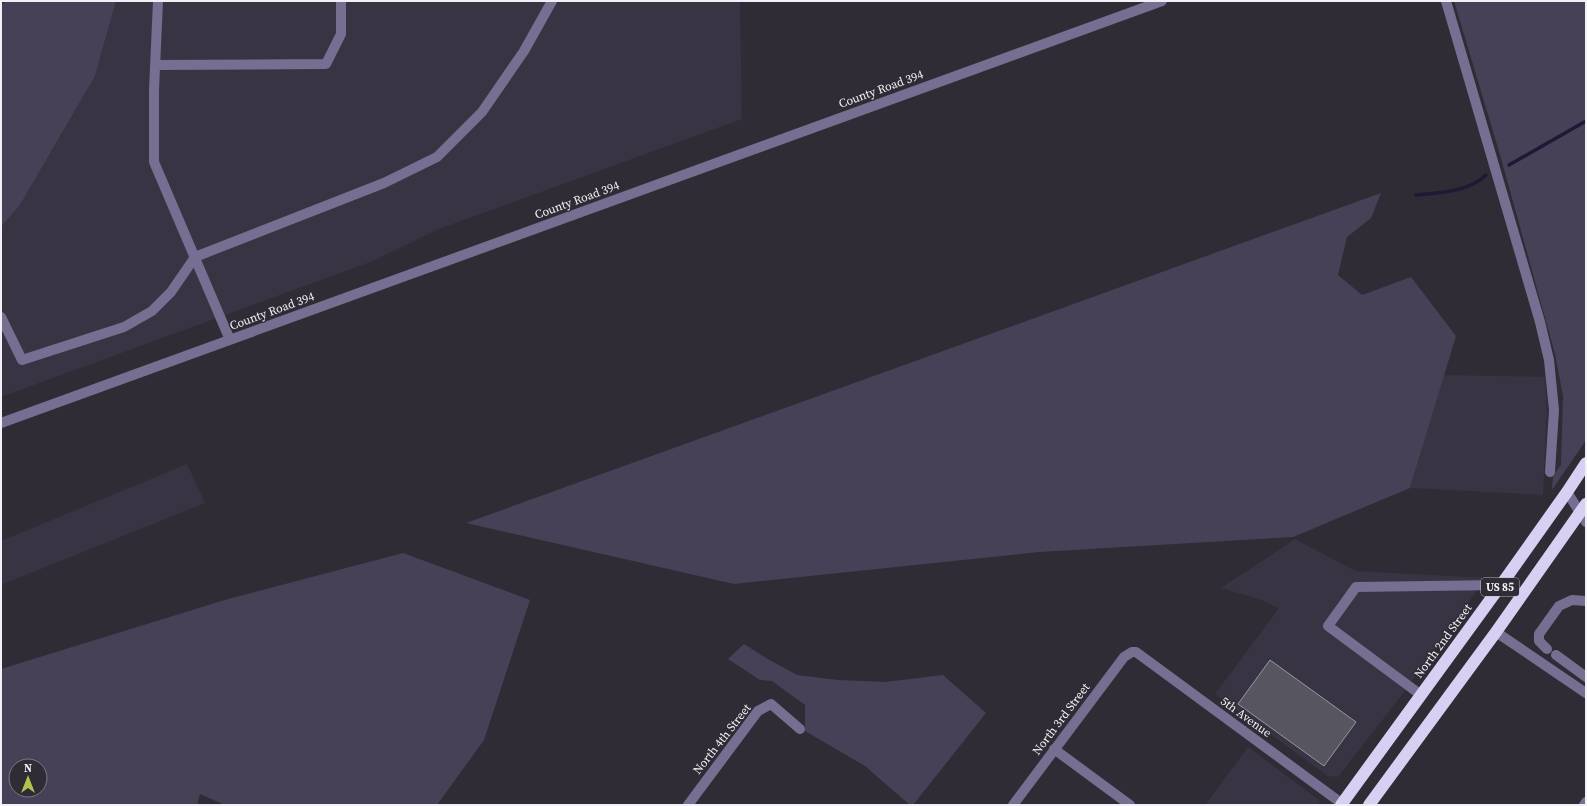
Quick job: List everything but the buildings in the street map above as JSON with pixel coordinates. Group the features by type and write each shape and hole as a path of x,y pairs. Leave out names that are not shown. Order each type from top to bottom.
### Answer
{"highway":[{"name":"US 85","path":"1567,492 1586,463"},
{"name":"North 2nd Street","path":"1342,804 1567,492"},
{"name":"US 85","path":"1369,805 1584,513"}],"street":[{"path":"158,1 155,65 154,162 230,340"},
{"path":"155,65 326,64 341,34 341,1"},
{"path":"1,317 22,360 124,327 152,311 171,292 195,257 384,183 436,157 482,112 524,51 552,1"},
{"name":"County Road 394","path":"1,423 1162,1"},
{"path":"1446,1 1540,322 1549,360 1554,410 1550,472"},
{"path":"1567,492 1584,513"},
{"path":"1421,695 1328,626 1352,592 1356,587 1501,585"},
{"path":"1547,649 1539,641 1539,634 1559,606 1572,600 1586,601"},
{"path":"1496,632 1586,693"},
{"name":"North 3rd Street","path":"1013,805 1124,657 1132,652"},
{"name":"5th Avenue","path":"1132,652 1136,652 1342,804"},
{"path":"1556,655 1586,677"},
{"name":"North 4th Street","path":"688,805 758,711 771,704 800,729"},
{"path":"1054,749 1130,805"}],"shaded area":[{"path":"6,1 116,1 95,76 20,205 1,227 1,6"},
{"path":"116,1 740,1 742,119 439,229 373,261 1,397 1,227 20,205 95,76"},
{"path":"1454,1 1586,1 1586,440 1552,490 1553,476 1561,465 1563,396 1555,354 1501,158"},
{"path":"1381,193 1371,218 1347,237 1338,275 1362,295 1411,277 1456,336 1410,488 1293,537 1039,552 734,584 466,523"},
{"path":"1444,375 1545,377 1547,412 1543,495 1410,488"},
{"path":"187,464 205,503 1,585 1,541"},
{"path":"1295,539 1356,571 1486,578 1401,696 1338,777 1328,776 1215,694 1279,608 1259,599 1221,588"},
{"path":"403,553 530,600 484,740 437,805 225,805 200,794 197,805 1,805 1,669 228,599"},
{"path":"744,644 797,675 838,680 885,682 943,675 986,713 913,805 910,805 865,766 805,731 805,705 772,681 760,680 728,659"},
{"path":"1248,747 1320,801 1318,805 1205,805"}],"waterway":[{"path":"1509,165 1586,121"},
{"path":"1416,195 1453,191 1471,185 1486,175"}]}
